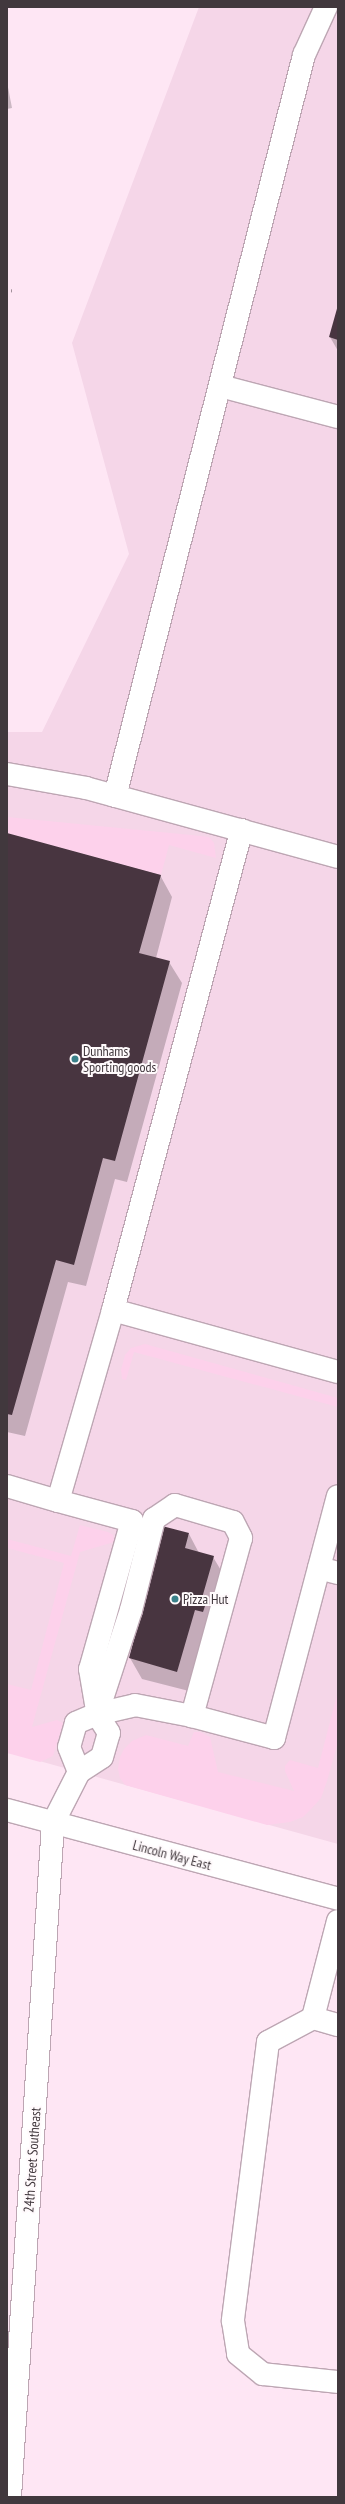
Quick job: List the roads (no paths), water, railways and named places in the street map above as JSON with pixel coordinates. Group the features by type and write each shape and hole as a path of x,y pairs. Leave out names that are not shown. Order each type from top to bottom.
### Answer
{"street":[{"path":"115,796 304,55 326,7"},
{"path":"220,386 338,417"},
{"path":"7,774 86,788 338,857"},
{"path":"58,1501 112,1310 242,830"},
{"path":"112,1310 338,1372"},
{"path":"7,1486 132,1521 90,1669 98,1714 109,1733 102,1757 79,1772 53,1823"},
{"path":"79,1772 69,1747 76,1723 98,1714 136,1705 192,1716 274,1738 328,1570 338,1496"},
{"path":"98,1714 131,1610 154,1519 175,1505 232,1522 241,1538 192,1716"},
{"name":"Lincoln Way East","path":"7,1810 338,1899"},
{"name":"24th Street Southeast","path":"10,2497 53,1823"},
{"path":"313,2018 338,1921"},
{"path":"337,2380 263,2374 238,2354 233,2321 268,2042 313,2018 338,2025"}],"place":[{"name":"Dunhams Sporting goods","path":"75,1059"},
{"name":"Pizza Hut","path":"175,1599"}]}
